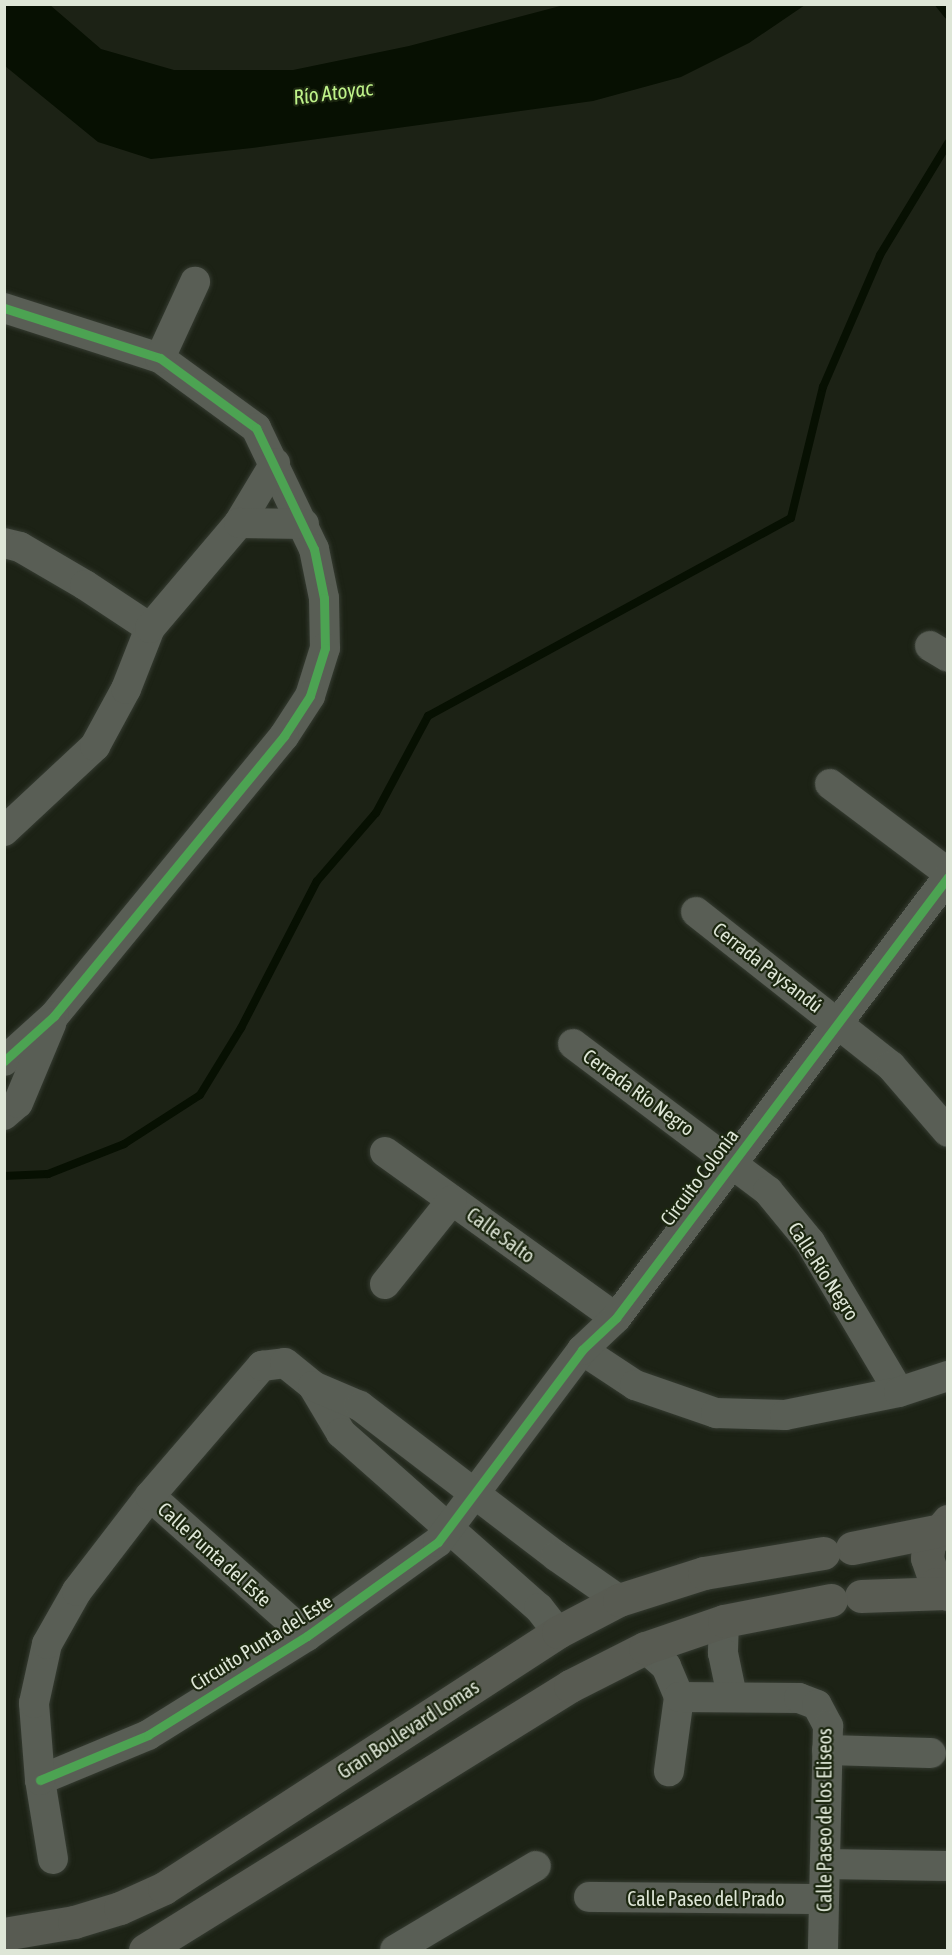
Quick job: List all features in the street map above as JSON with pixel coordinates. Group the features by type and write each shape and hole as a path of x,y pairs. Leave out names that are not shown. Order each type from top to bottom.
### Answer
{"main road":[{"name":"Gran Boulevard Lomas","path":"4,1934 83,1919 164,1888 558,1632 619,1600 746,1564 838,1550 942,1526"},
{"path":"942,1526 928,1544 927,1558 936,1584 947,1593"},
{"path":"739,1617 746,1564"},
{"path":"145,1950 570,1686 645,1648 739,1617 846,1598 947,1593"},
{"path":"469,1690 496,1732"}],"street":[{"path":"160,358 195,282"},
{"path":"4,308 160,358 256,428 314,549 324,598 325,648 310,696 284,736 54,1016 4,1061"},
{"path":"4,831 95,746 126,689 150,628 239,523 275,464"},
{"path":"239,523 304,524"},
{"path":"4,543 20,547 85,585 150,628"},
{"path":"830,784 948,875"},
{"name":"Circuito Colonia","path":"474,1495 582,1350 616,1318 840,1023 948,875"},
{"name":"Cerrada Paysandú","path":"696,912 840,1023 891,1066 948,1132"},
{"path":"4,1115 18,1103 54,1016"},
{"name":"Cerrada Río Negro","path":"573,1044 733,1162"},
{"name":"Calle Salto","path":"385,1152 616,1318"},
{"name":"Calle Río Negro","path":"733,1162 768,1191 810,1242 899,1392"},
{"path":"385,1284 452,1200"},
{"path":"582,1350 635,1385 716,1413 785,1415 899,1392 948,1376"},
{"path":"53,1859 40,1780 34,1703 48,1644 77,1591 150,1496 262,1366 285,1363 313,1386 360,1406 474,1495 619,1600"},
{"path":"313,1386 341,1433 448,1530 539,1608 558,1632"},
{"name":"Circuito Punta del Este","path":"40,1780 148,1735 307,1636 406,1569 448,1530 474,1495"},
{"name":"Calle Punta del Este","path":"150,1496 307,1636"},
{"path":"732,1696 723,1653 739,1617"},
{"path":"645,1648 666,1666 679,1697 669,1771"},
{"name":"Calle Paseo de los Eliseos","path":"679,1697 799,1698 817,1705 828,1726 823,1950"},
{"path":"827,1750 931,1753"},
{"path":"825,1864 948,1866"},
{"path":"395,1950 537,1866"},
{"name":"Calle Paseo del Prado","path":"589,1897 824,1899"}],"water":[{"name":"Río Atoyac","path":"4,5 50,5 101,49 174,70 293,70 409,46 564,5 805,5 749,43 681,77 593,101 252,148 151,159 98,142 5,66"}],"waterway":[{"path":"939,4 948,15"},
{"path":"4,1176 48,1174 124,1144 200,1095 241,1028 317,881 376,813 428,716 791,518 823,387 880,255 948,143"}],"cycle path":[{"path":"4,308 160,358 256,428 314,549 324,598 325,648 310,696 284,736 54,1016 4,1061"},
{"path":"40,1780 148,1735 307,1636 438,1542 582,1350 616,1318 948,877"}]}
